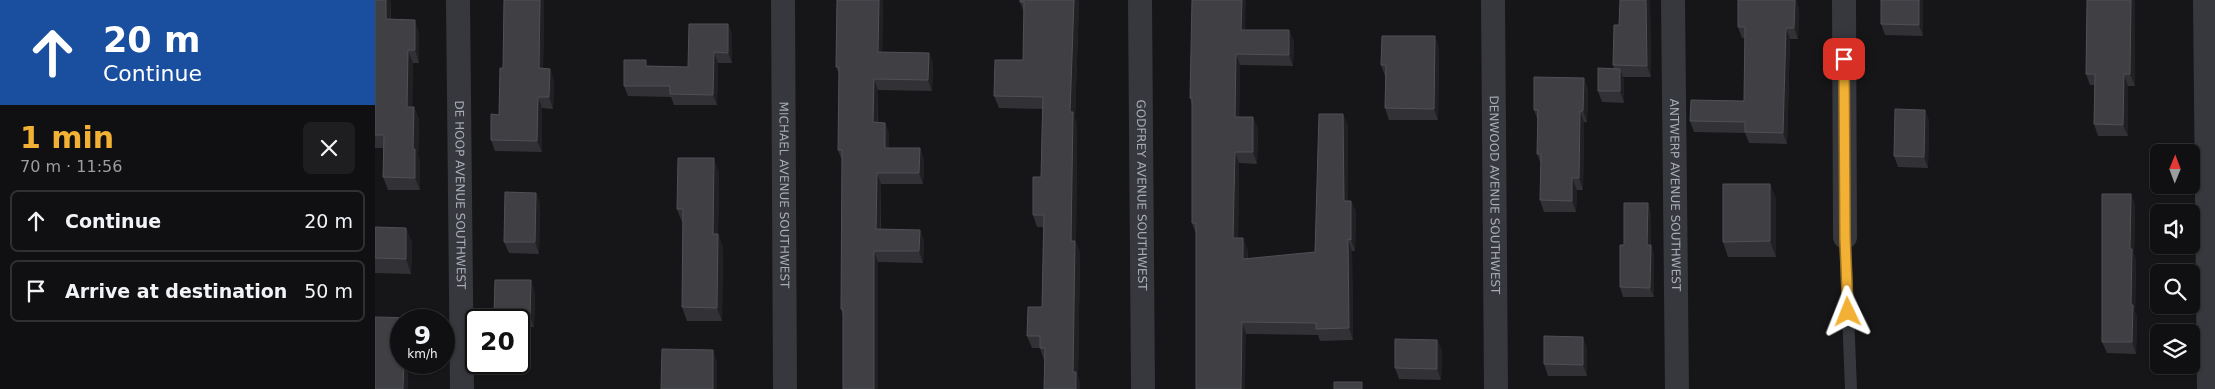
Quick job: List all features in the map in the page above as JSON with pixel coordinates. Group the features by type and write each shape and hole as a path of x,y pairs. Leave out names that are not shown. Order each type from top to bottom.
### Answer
{"street":[{"name":"DE HOOP AVENUE SOUTHWEST","path":"457,0 462,389"},
{"name":"MICHAEL AVENUE SOUTHWEST","path":"783,0 785,389"},
{"name":"GODFREY AVENUE SOUTHWEST","path":"1140,0 1143,389"},
{"name":"DENWOOD AVENUE SOUTHWEST","path":"1493,0 1496,389"},
{"name":"ANTWERP AVENUE SOUTHWEST","path":"1673,0 1677,389"},
{"path":"1844,0 1845,238"},
{"path":"2205,0 2209,389"}],"lane":[{"path":"1845,238 1851,389"}],"building":[{"path":"375,0 386,0 386,19 415,20 415,50 408,50 407,107 414,107 413,149 415,149 415,178 383,177 384,135 375,135"},
{"path":"504,0 540,0 539,68 550,69 549,97 538,97 537,141 491,140 491,114 499,115 500,68 503,68"},
{"path":"837,0 879,0 878,52 929,53 928,80 874,79 873,122 885,123 885,148 920,148 919,173 877,173 876,229 920,230 919,251 874,251 874,389 843,389 843,309 841,309 842,150 838,150 839,67 836,67"},
{"path":"1020,0 1074,0 1070,112 1073,112 1071,241 1075,241 1073,372 1076,372 1076,389 1044,389 1045,348 1040,348 1040,336 1027,336 1028,307 1042,307 1044,215 1033,215 1033,177 1041,177 1043,97 994,96 995,60 1023,60 1024,2 1020,2"},
{"path":"1192,0 1242,0 1241,30 1289,30 1289,55 1236,54 1235,117 1253,117 1253,152 1235,152 1233,238 1243,238 1243,259 1315,252 1319,114 1343,114 1344,201 1351,201 1351,240 1348,239 1349,328 1316,329 1316,323 1242,322 1241,389 1196,389 1196,223 1192,223 1192,98 1190,98"},
{"path":"1620,0 1646,0 1647,66 1613,65 1614,25 1619,25"},
{"path":"1738,0 1795,0 1794,28 1786,28 1783,133 1745,132 1745,122 1690,121 1691,100 1744,101 1745,27 1738,27"},
{"path":"1881,0 1919,0 1919,25 1881,24"},
{"path":"2087,0 2131,0 2130,74 2124,74 2123,125 2094,124 2095,74 2086,74"},
{"path":"689,24 728,24 728,53 714,52 713,95 670,94 670,86 624,86 624,60 646,60 646,66 688,67"},
{"path":"1382,36 1435,36 1434,109 1385,108 1386,65 1381,65"},
{"path":"1598,68 1620,69 1620,91 1598,91"},
{"path":"1534,77 1584,78 1583,111 1580,111 1579,178 1572,178 1572,201 1540,200 1541,154 1537,154 1538,110 1534,110"},
{"path":"1895,109 1925,110 1924,157 1894,156"},
{"path":"678,158 714,158 713,234 718,234 717,308 682,307 683,209 677,209"},
{"path":"1723,184 1770,184 1770,241 1723,242"},
{"path":"505,192 536,193 535,242 504,242"},
{"path":"2102,194 2131,194 2132,342 2102,342"},
{"path":"1624,203 1648,203 1647,245 1651,245 1650,288 1620,287 1620,245 1624,245"},
{"path":"375,227 406,228 406,259 375,258"},
{"path":"495,280 531,280 530,316 530,309 494,309"},
{"path":"375,317 390,317 390,374 404,374 403,389 375,389"},
{"path":"1544,336 1583,337 1583,365 1544,364"},
{"path":"1395,339 1437,340 1437,369 1395,368"},
{"path":"662,349 713,350 713,389 661,389"},
{"path":"1334,382 1362,382 1362,389 1334,389"}],"route":[{"path":"1844,59 1845,238 1848,312"}]}
